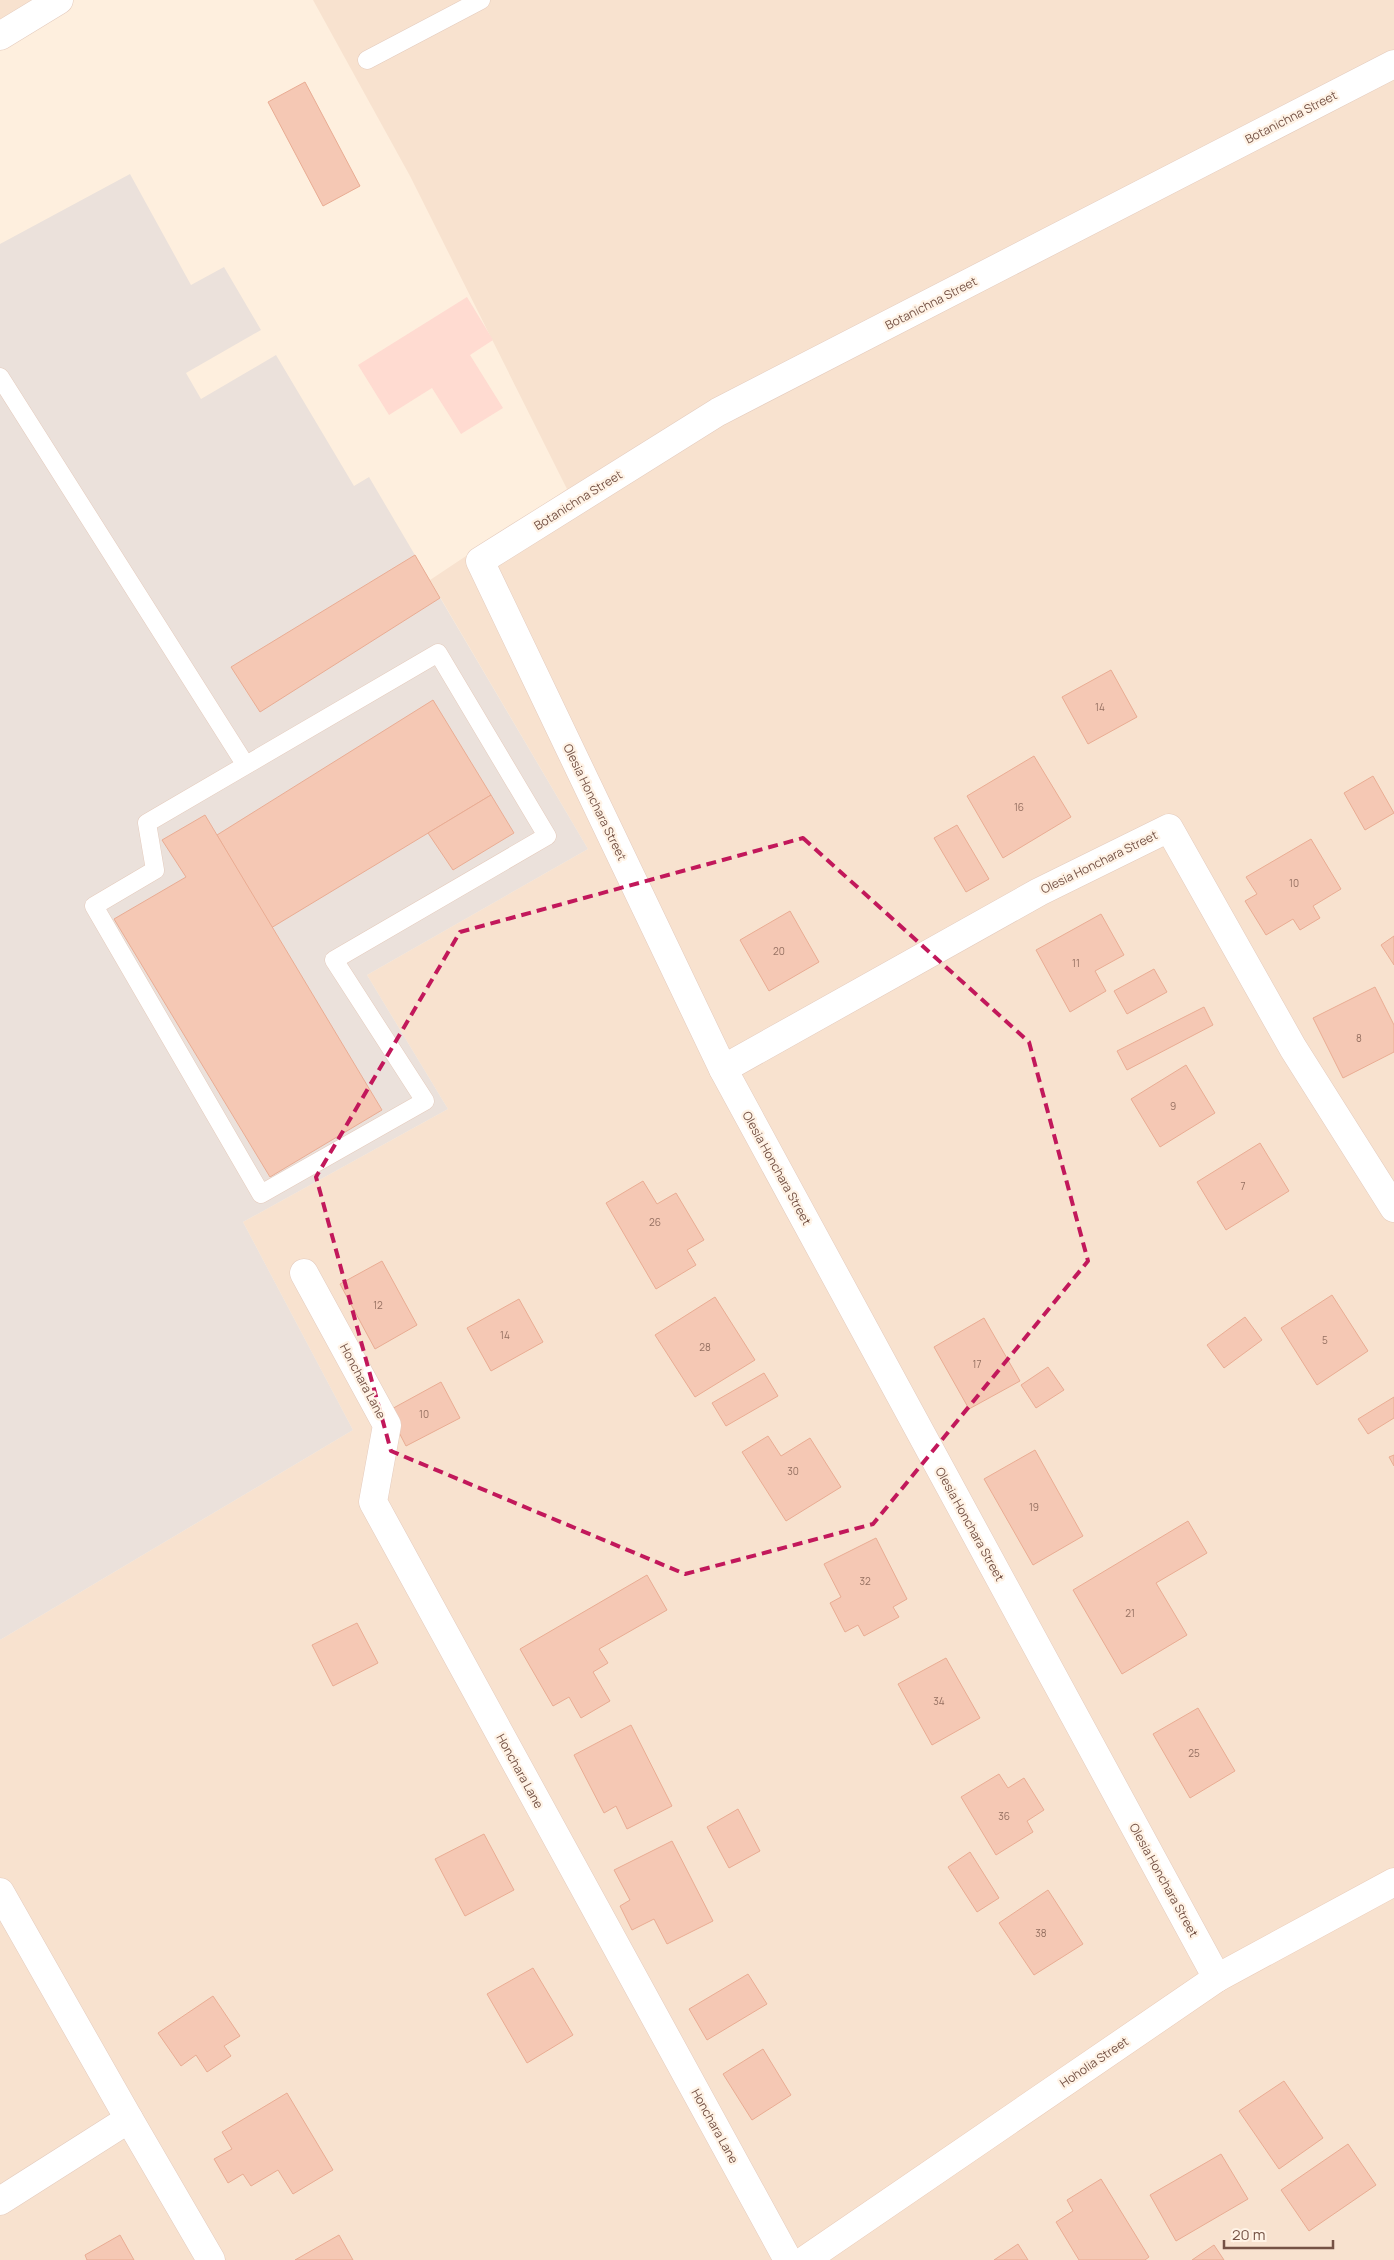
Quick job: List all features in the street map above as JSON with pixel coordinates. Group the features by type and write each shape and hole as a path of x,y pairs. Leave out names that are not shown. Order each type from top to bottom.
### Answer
{"street":[{"path":"0,36 59,0"},
{"name":"Botanichna Street","path":"480,561 718,412 1394,64"},
{"name":"Olesia Honchara Street","path":"480,561 723,1069 1217,1978"},
{"name":"Olesia Honchara Street","path":"723,1069 1039,892 1170,828 1293,1048 1394,1208"},
{"name":"Honchara Lane","path":"304,1273 387,1425 373,1502 788,2260"},
{"name":"Hoholia Street","path":"804,2260 1217,1978 1394,1882"},
{"path":"0,1892 128,2119 212,2260"},
{"path":"0,2201 128,2119"}],"lane":[{"path":"367,60 481,0"},
{"path":"0,377 245,764"},
{"path":"438,653 547,836 334,960 424,1101 261,1194 94,906 155,870 147,823 245,764 438,653"}],"highlighted area":[{"path":"803,838 1029,1042 1088,1261 873,1524 685,1574 391,1451 316,1177 460,932"}],"shaded area":[{"path":"0,0 59,0 0,36"},
{"path":"313,0 1394,0 1394,2260 0,2260 0,1640 353,1430 243,1222 448,1109 367,975 588,849 430,580 567,489 410,176"},
{"path":"130,174 191,285 224,267 261,330 186,373 201,399 276,355 354,486 369,477 588,849 367,975 448,1109 243,1222 353,1430 0,1640 0,244"},
{"path":"467,297 493,340 470,355 503,408 461,434 432,388 389,415 358,365"}],"building":[{"path":"305,82 360,186 323,206 268,102"},
{"path":"415,555 440,598 260,712 231,667"},
{"path":"1111,670 1137,717 1088,744 1062,697"},
{"path":"433,700 491,795 271,928 217,835"},
{"path":"1034,756 1071,817 1003,858 967,796"},
{"path":"1373,776 1394,813 1365,830 1344,793"},
{"path":"491,795 514,833 453,870 428,833"},
{"path":"205,815 382,1110 270,1177 114,919 186,877 162,840"},
{"path":"957,825 989,879 966,892 934,838"},
{"path":"1311,839 1341,889 1313,906 1320,918 1300,930 1293,919 1266,935 1245,901 1257,894 1246,877"},
{"path":"790,911 819,962 769,991 740,940"},
{"path":"1101,914 1124,955 1095,971 1106,991 1070,1012 1036,950"},
{"path":"1394,936 1394,965 1381,945"},
{"path":"1154,969 1167,992 1127,1014 1114,991"},
{"path":"1375,987 1394,1025 1394,1052 1343,1078 1313,1018"},
{"path":"1204,1007 1213,1025 1127,1070 1117,1051"},
{"path":"1186,1065 1215,1113 1160,1147 1131,1099"},
{"path":"1260,1143 1289,1191 1226,1230 1197,1182"},
{"path":"643,1181 657,1204 676,1193 704,1240 687,1250 696,1265 656,1289 606,1203"},
{"path":"382,1261 417,1325 375,1349 340,1284"},
{"path":"1332,1295 1368,1351 1317,1385 1281,1328"},
{"path":"715,1297 755,1360 695,1397 655,1335"},
{"path":"519,1299 543,1342 491,1371 467,1328"},
{"path":"1245,1317 1262,1340 1224,1368 1207,1345"},
{"path":"984,1318 1020,1381 969,1409 934,1347"},
{"path":"1048,1367 1064,1390 1036,1408 1021,1385"},
{"path":"764,1373 778,1396 726,1426 712,1403"},
{"path":"441,1382 460,1418 406,1446 388,1411"},
{"path":"1394,1397 1394,1418 1368,1434 1358,1419"},
{"path":"768,1436 781,1456 810,1438 841,1487 786,1521 742,1452"},
{"path":"1035,1450 1083,1536 1033,1565 984,1479"},
{"path":"1394,1455 1394,1466 1389,1457"},
{"path":"1188,1521 1207,1553 1156,1583 1187,1635 1122,1674 1073,1590"},
{"path":"876,1538 907,1599 893,1607 899,1617 864,1636 858,1625 845,1632 830,1603 841,1597 824,1564"},
{"path":"647,1575 667,1610 599,1649 608,1663 593,1672 610,1701 581,1718 569,1697 553,1706 520,1649"},
{"path":"357,1623 378,1663 333,1686 312,1645"},
{"path":"946,1658 980,1718 932,1745 898,1684"},
{"path":"1198,1708 1235,1771 1190,1798 1153,1734"},
{"path":"631,1725 672,1806 627,1829 616,1806 604,1813 574,1755"},
{"path":"999,1774 1008,1788 1024,1778 1044,1810 1027,1821 1033,1832 996,1855 961,1797"},
{"path":"738,1809 760,1851 729,1868 707,1827"},
{"path":"484,1834 514,1890 465,1916 435,1859"},
{"path":"672,1841 713,1921 667,1944 654,1919 632,1930 620,1906 630,1900 614,1870"},
{"path":"970,1852 999,1898 977,1912 948,1867"},
{"path":"1048,1890 1083,1944 1034,1975 999,1923"},
{"path":"533,1968 573,2035 527,2063 487,1994"},
{"path":"748,1974 767,2004 707,2040 689,2009"},
{"path":"213,1996 240,2036 224,2046 231,2056 207,2072 196,2055 181,2066 158,2033"},
{"path":"763,2049 791,2095 752,2120 723,2074"},
{"path":"1284,2081 1323,2138 1279,2169 1239,2111"},
{"path":"287,2093 333,2170 293,2194 278,2170 251,2186 243,2174 228,2183 214,2159 232,2149 222,2132"},
{"path":"1348,2144 1376,2185 1309,2231 1281,2190"},
{"path":"1221,2154 1248,2199 1176,2241 1150,2195"},
{"path":"1101,2179 1149,2257 1145,2260 1079,2260 1056,2222 1073,2211 1067,2200"},
{"path":"120,2235 134,2260 87,2260 85,2255"},
{"path":"339,2235 353,2260 295,2260"},
{"path":"1018,2244 1028,2260 994,2260"},
{"path":"1214,2245 1224,2260 1192,2260"}]}
